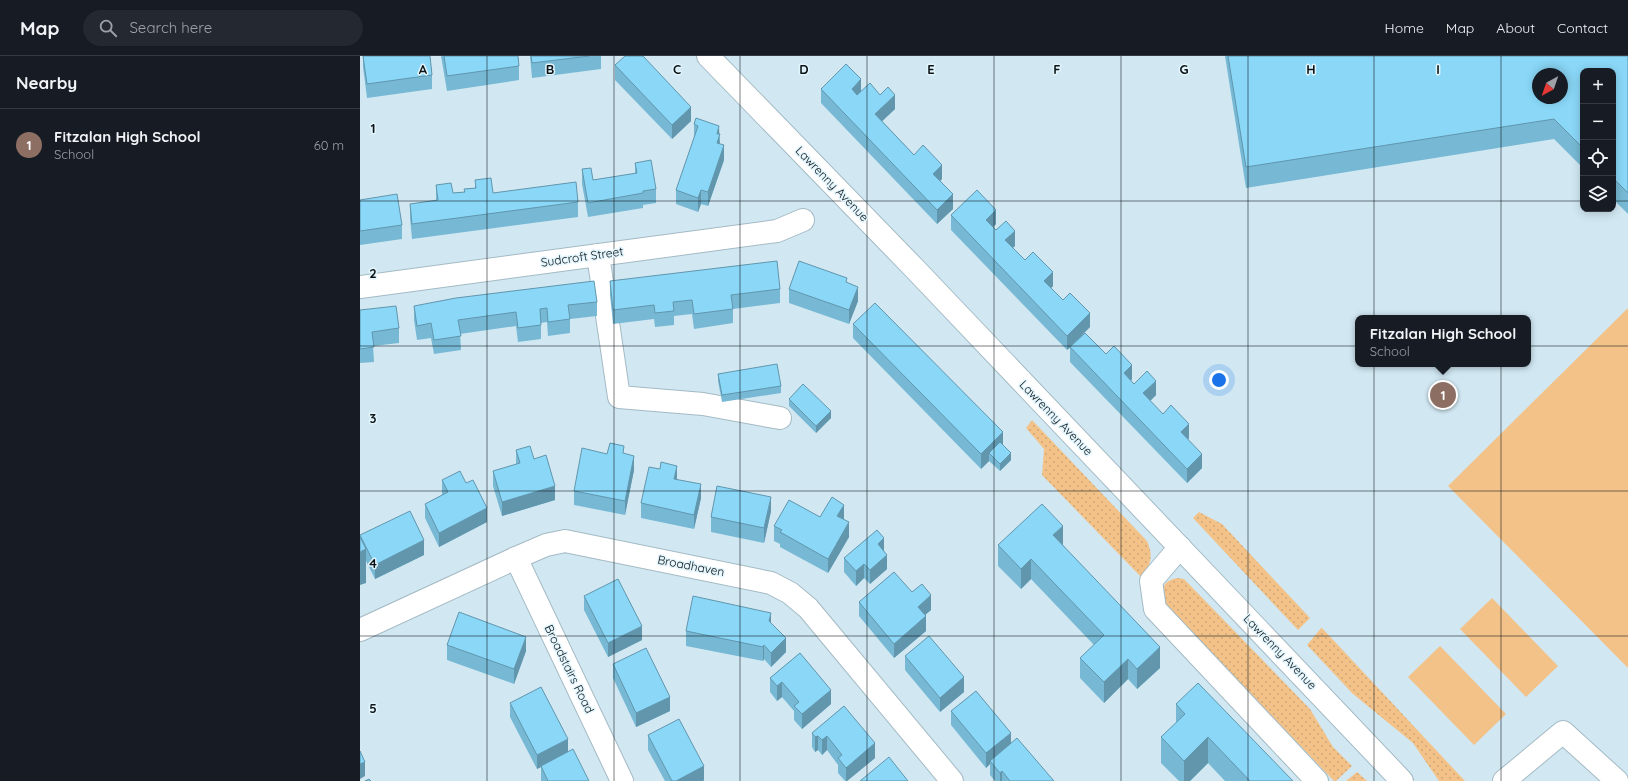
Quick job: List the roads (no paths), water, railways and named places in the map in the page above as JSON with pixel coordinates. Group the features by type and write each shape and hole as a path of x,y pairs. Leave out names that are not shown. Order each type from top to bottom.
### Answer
{"street":[{"name":"Lawrenny Avenue","path":"708,56 920,275 1402,781"},
{"name":"Sudcroft Street","path":"360,287 777,231 803,220"},
{"path":"598,255 619,397 703,404 780,418"},
{"name":"Broadhaven","path":"360,630 516,558 546,545 565,541 772,583 790,593 808,608 952,781"},
{"path":"1180,547 1151,581 1155,609 1317,781"},
{"name":"Broadstairs Road","path":"516,558 622,781"},
{"path":"1504,781 1563,732 1617,781"}],"place":[{"name":"Fitzalan High School","path":"1443,395"}]}
